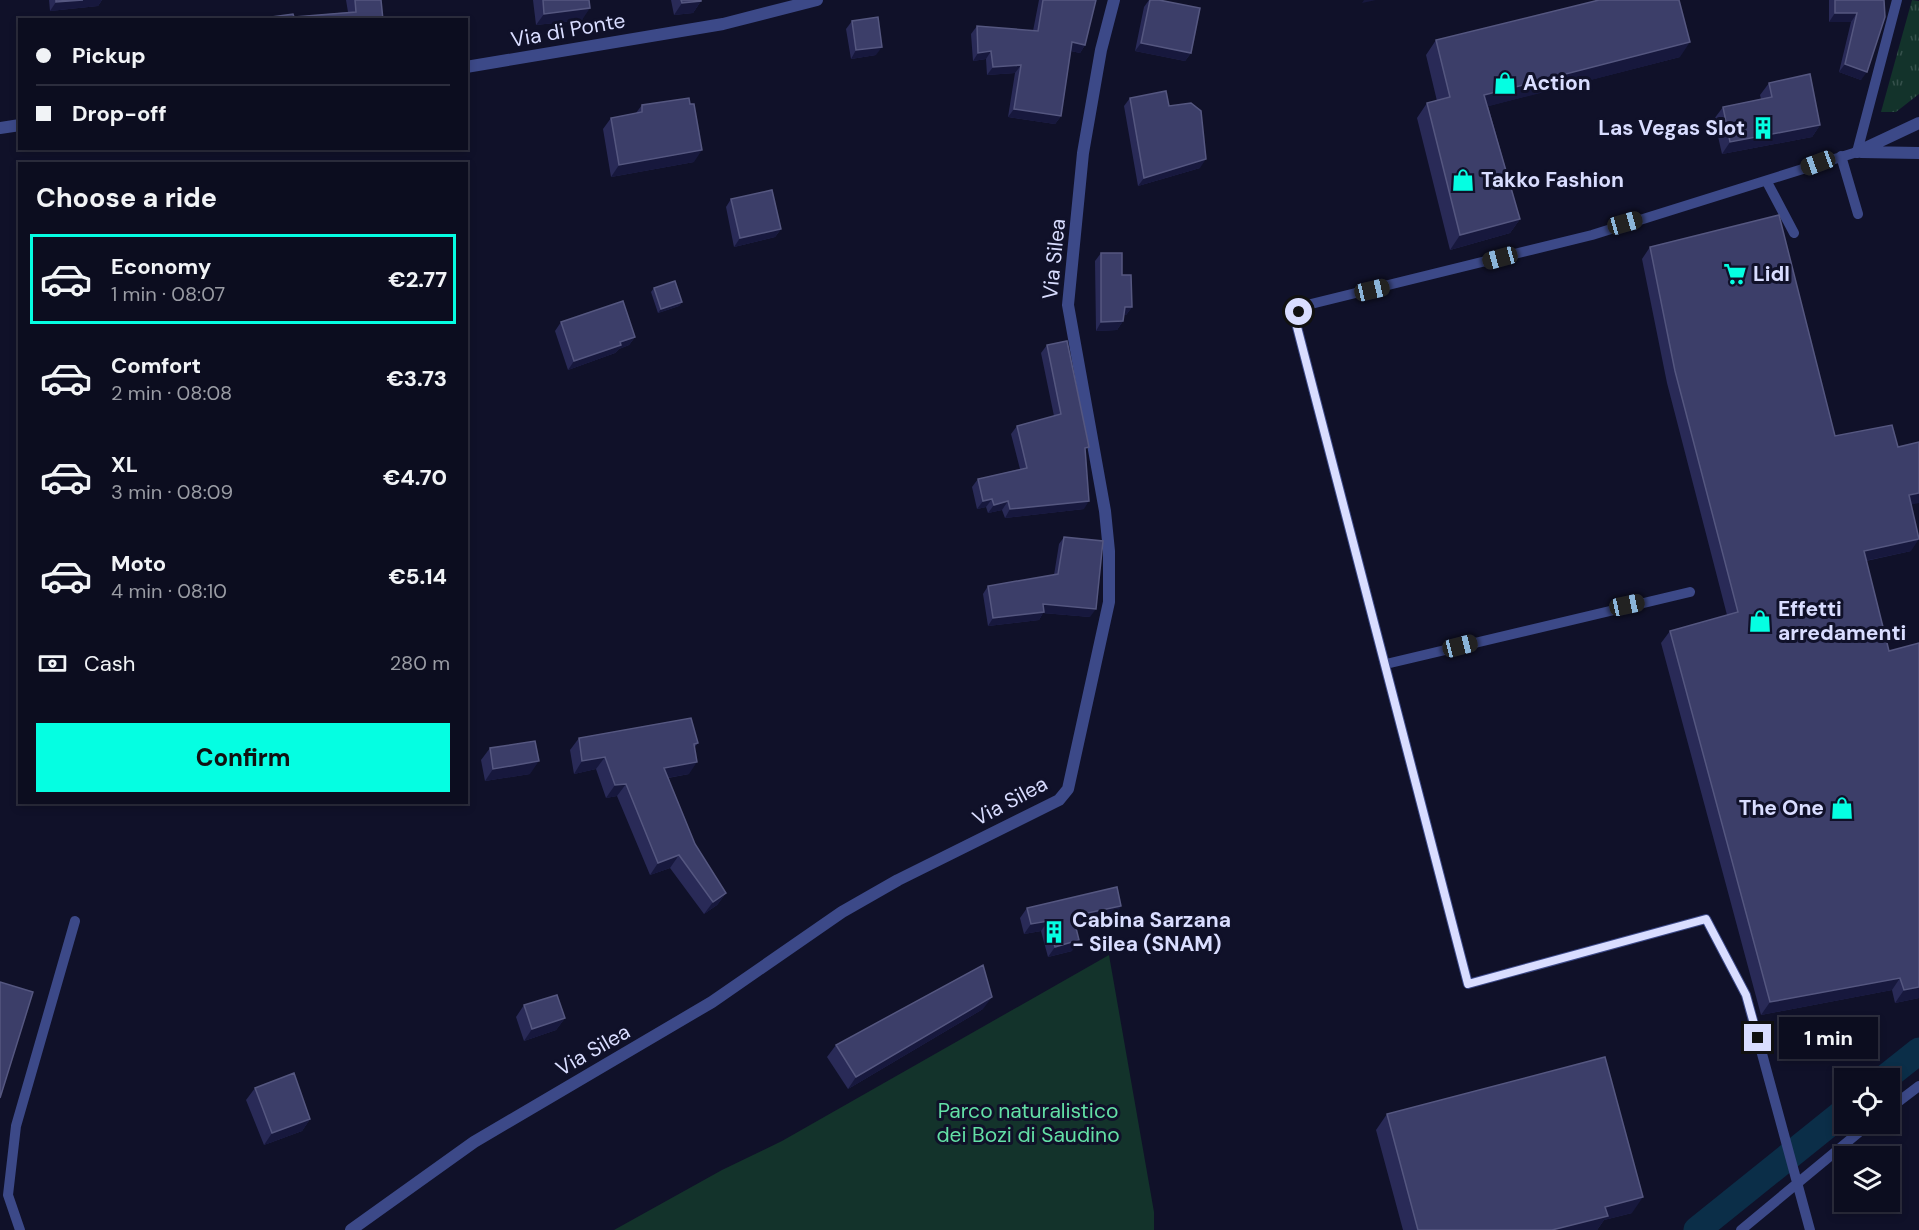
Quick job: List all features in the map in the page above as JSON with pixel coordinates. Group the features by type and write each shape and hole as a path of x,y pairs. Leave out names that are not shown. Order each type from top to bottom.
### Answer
{"street":[{"name":"Via di Ponte","path":"468,67 723,24 817,0"},
{"name":"Via Silea","path":"349,1229 474,1142 712,1002 842,912 898,880 1059,800 1068,789 1109,602 1109,551 1105,511 1068,305 1083,153 1101,50 1114,0"},
{"path":"1857,152 1919,123"},
{"path":"0,128 18,125"},
{"path":"1857,152 1919,153"}],"lane":[{"path":"1810,1230 1746,995 1706,919 1468,984 1296,323 1299,312 1311,304 1592,235 1857,152 1898,0"},
{"path":"1841,156 1858,214"},
{"path":"1767,182 1794,233"},
{"path":"1386,664 1690,592"},
{"path":"20,1230 8,1195 16,1126 75,921"},
{"path":"1900,1100 1919,1086"},
{"path":"1741,1230 1857,1134"}],"green space":[{"path":"1912,0 1919,1 1919,94 1896,112 1881,112"},
{"name":"Parco naturalistico dei Bozi di Saudino","path":"1109,955 1154,1212 1154,1230 614,1230 722,1170 782,1141"}],"building":[{"path":"56,0 83,0 56,2"},
{"path":"355,0 381,0 383,18 263,18 293,14 294,17 356,12"},
{"path":"543,0 589,0 590,8 544,14"},
{"path":"681,0 701,0 701,1 682,3"},
{"path":"1043,0 1096,0 1085,45 1072,42 1061,116 1014,109 1021,65 993,67 991,51 978,53 977,26 1038,31"},
{"path":"1150,0 1200,8 1191,53 1141,43"},
{"path":"1599,0 1679,0 1690,42 1484,95 1520,219 1460,235 1427,103 1450,97 1436,40"},
{"path":"1835,0 1884,0 1885,17 1867,72 1845,64 1857,13 1835,13"},
{"path":"878,17 882,47 856,50 852,21"},
{"name":"Las Vegas Slot","path":"1810,74 1820,125 1730,142 1723,107 1772,97 1769,83"},
{"path":"1166,91 1169,106 1191,103 1201,111 1206,159 1144,178 1130,98"},
{"path":"689,98 690,104 694,104 702,150 619,165 611,118 642,112 642,105"},
{"path":"772,190 781,229 740,238 731,199"},
{"path":"1779,215 1835,436 1892,425 1898,447 1919,442 1919,493 1909,495 1919,539 1864,551 1889,651 1919,643 1919,987 1904,990 1900,978 1770,1002 1670,631 1738,612 1675,371 1650,247"},
{"path":"1101,253 1122,253 1122,275 1131,275 1132,307 1125,307 1123,321 1101,322"},
{"path":"675,281 682,302 661,309 654,288"},
{"path":"623,301 635,337 620,342 621,345 574,361 561,322"},
{"path":"1067,341 1089,447 1085,448 1089,501 1010,509 1008,501 994,505 992,499 983,501 978,479 1027,468 1017,426 1061,414 1047,345"},
{"path":"1064,537 1103,541 1096,609 1043,604 1044,612 993,618 988,586 1058,574"},
{"path":"691,718 698,743 694,744 697,762 664,768 695,844 726,893 713,902 679,855 658,863 626,784 615,785 605,757 582,761 579,738"},
{"path":"535,741 539,761 493,769 490,748"},
{"path":"1117,887 1121,906 1073,916 1079,940 1055,947 1048,921 1031,924 1027,908"},
{"path":"983,965 992,997 856,1077 836,1045"},
{"path":"0,982 33,992 0,1098"},
{"path":"557,995 565,1018 532,1029 524,1005"},
{"path":"1605,1057 1643,1197 1605,1207 1608,1216 1552,1230 1418,1230 1387,1114"},
{"path":"294,1073 310,1119 272,1133 255,1088"}],"waterway":[{"path":"1898,1068 1919,1051"},
{"path":"1697,1230 1834,1120"}],"place":[{"name":"Action","path":"1505,83"},
{"name":"Las Vegas Slot","path":"1763,128"},
{"name":"Takko Fashion","path":"1463,180"},
{"name":"Lidl","path":"1735,274"},
{"name":"Effetti arredamenti","path":"1760,621"},
{"name":"The One","path":"1842,808"},
{"name":"Cabina Sarzana - Silea (SNAM)","path":"1054,932"}],"route":[{"path":"1299,312 1296,323 1468,984 1706,919 1746,995 1758,1038"}]}
